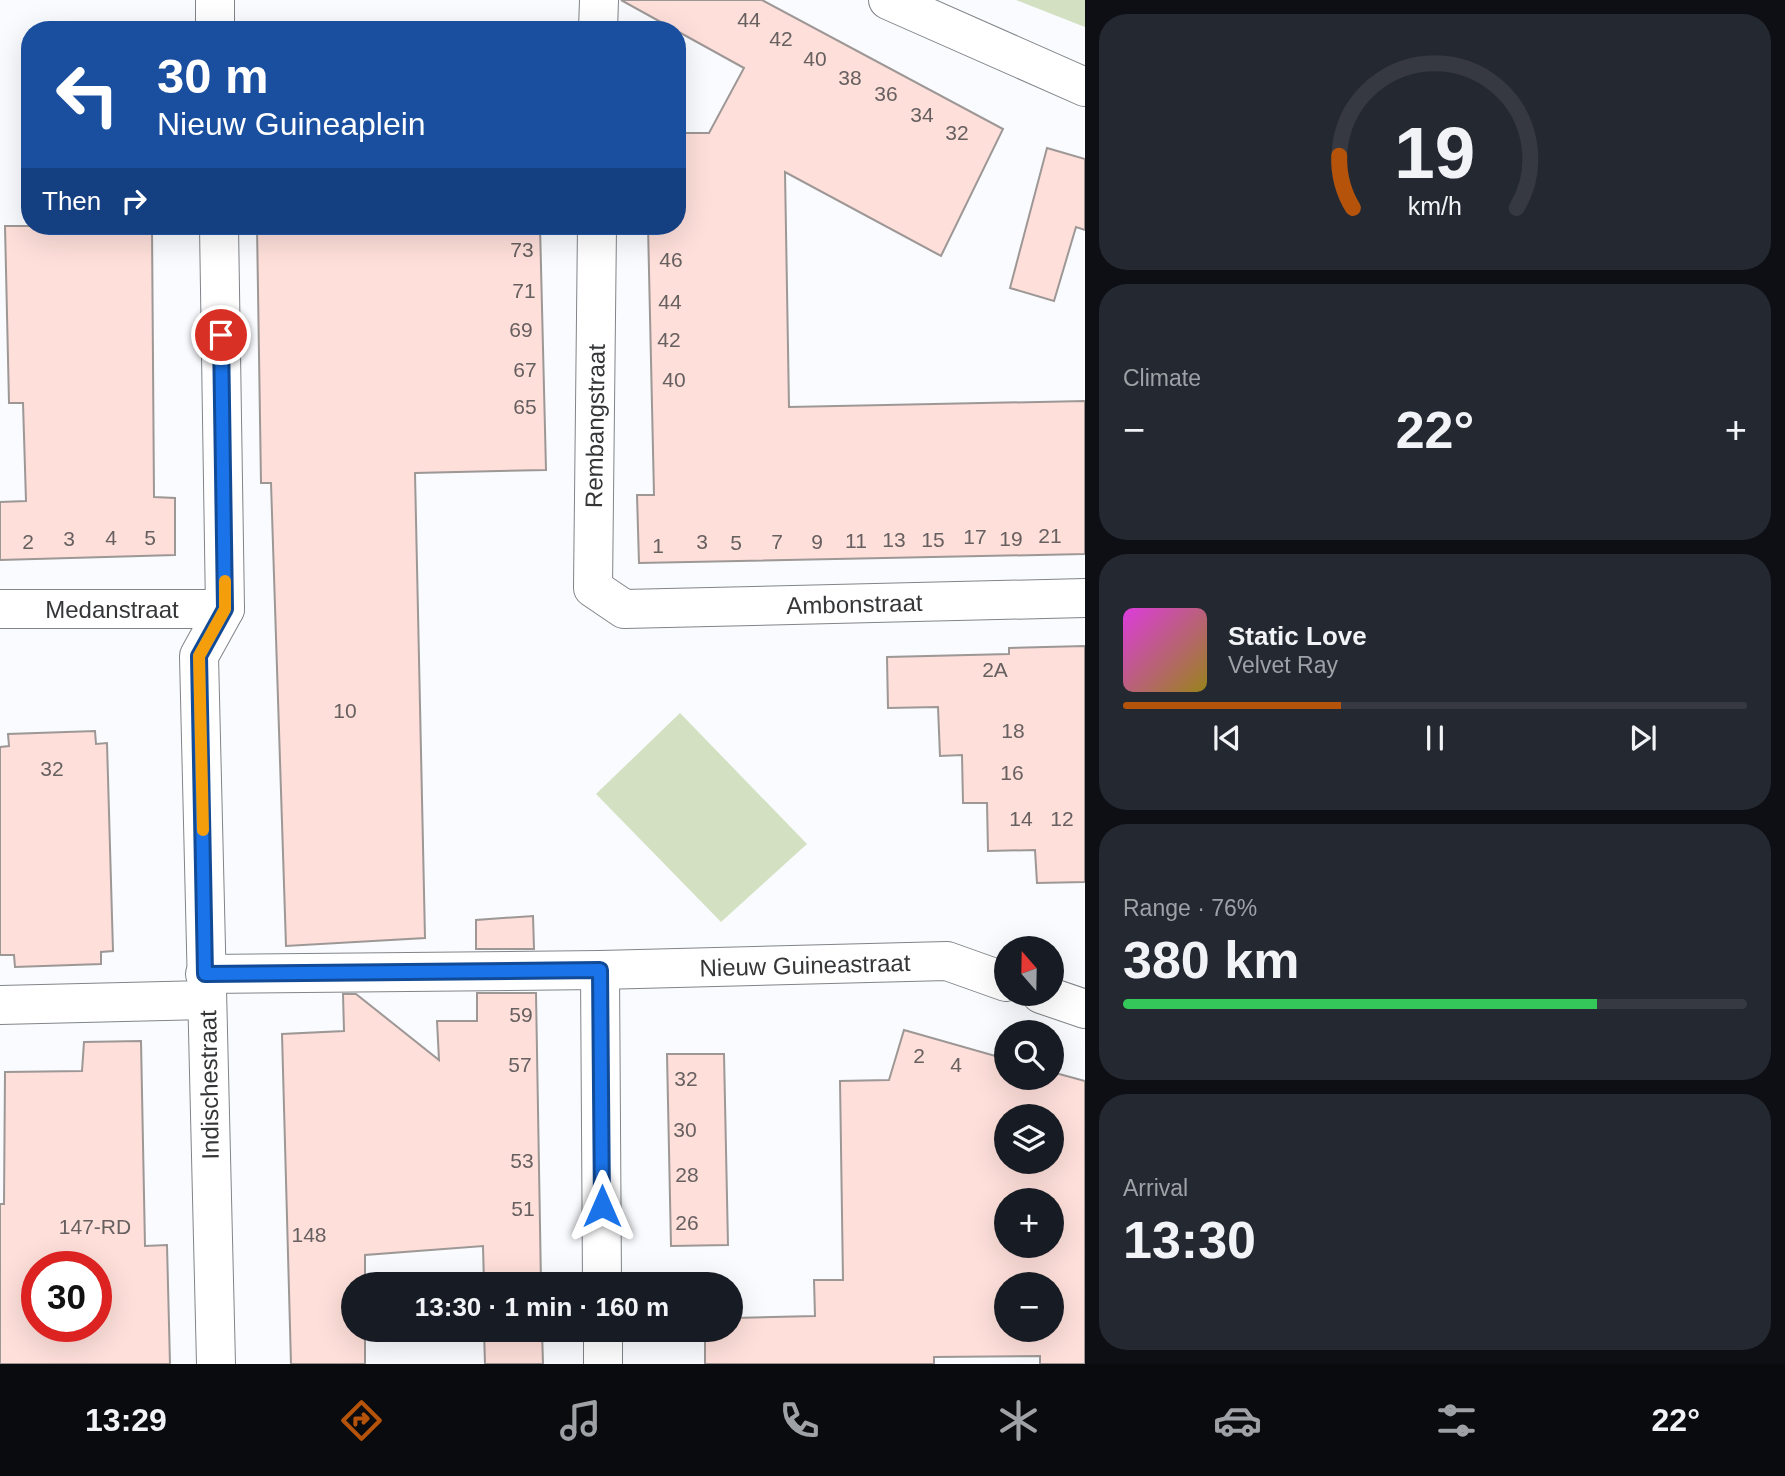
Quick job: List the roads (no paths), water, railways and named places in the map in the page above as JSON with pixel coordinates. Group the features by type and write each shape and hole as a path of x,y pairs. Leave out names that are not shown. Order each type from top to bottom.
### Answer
{"street":[{"path":"215,0 215,21"},
{"path":"598,21 599,0"},
{"path":"888,0 1085,87"},
{"name":"Indischestraat","path":"216,1364 199,656 225,609 219,235"},
{"name":"Rembangstraat","path":"597,235 593,588 624,609"},
{"name":"Ambonstraat","path":"624,609 1085,598"},
{"name":"Medanstraat","path":"0,609 225,609"},
{"name":"Nieuw Guineastraat","path":"0,1005 206,987 600,970 947,961 994,978"},
{"path":"600,970 602,1272"},
{"path":"1064,1002 1085,1009"},
{"path":"603,1342 603,1364"}]}
